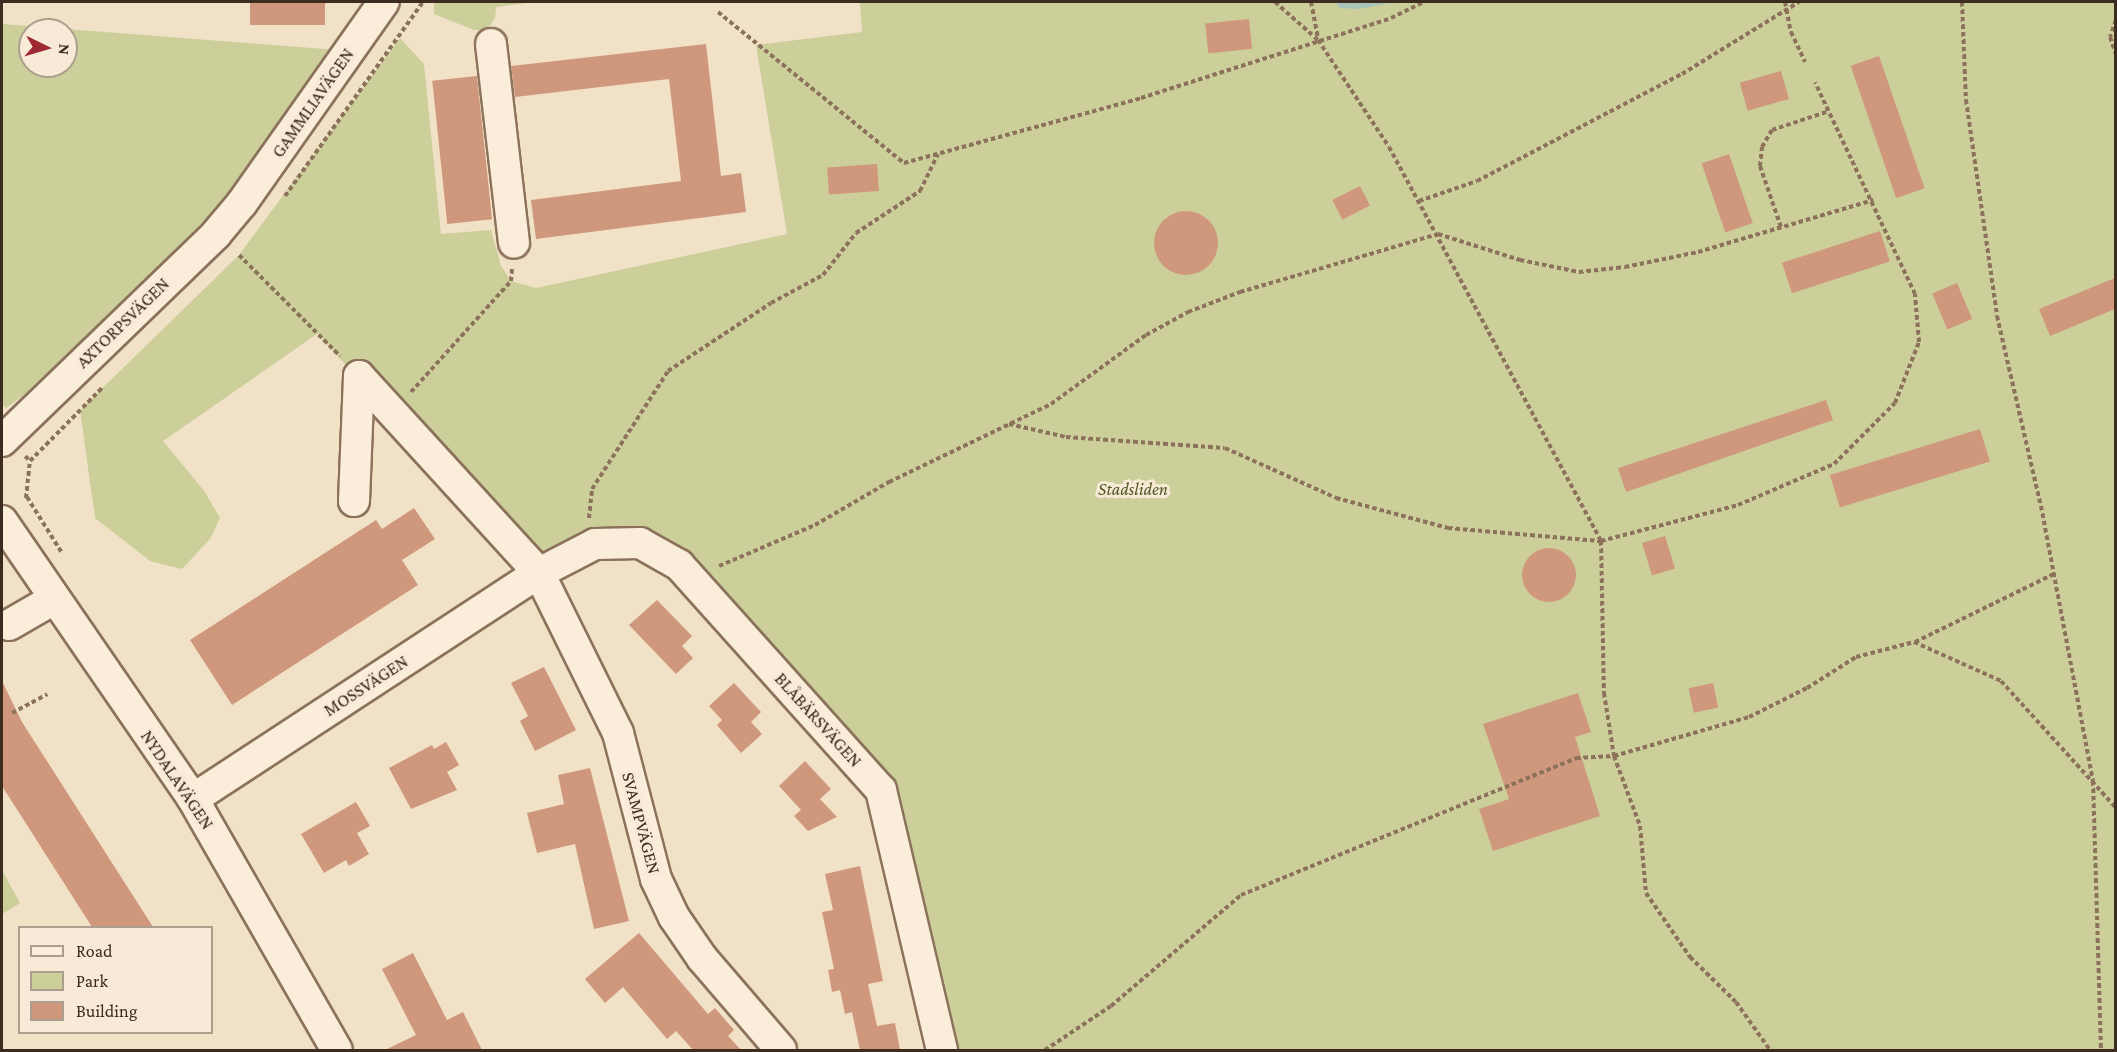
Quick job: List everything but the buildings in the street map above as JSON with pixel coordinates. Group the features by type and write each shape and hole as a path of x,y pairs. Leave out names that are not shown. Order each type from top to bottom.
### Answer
{"street":[{"name":"GAMMLIAVÄGEN","path":"242,203 384,2"},
{"path":"490,44 514,243"},
{"name":"AXTORPSVÄGEN","path":"2,441 216,234 242,203"},
{"path":"354,501 359,376"},
{"name":"SVAMPVÄGEN","path":"359,376 539,573 618,733 656,879 674,917 702,958 781,1050"},
{"name":"NYDALAVÄGEN","path":"10,511 54,599 193,799 337,1050"},
{"name":"BLÅBÄRSVÄGEN","path":"539,573 595,544 640,543 679,565 881,790 942,1050"},
{"name":"MOSSVÄGEN","path":"193,799 539,573"},
{"path":"9,625 54,599"}],"path":[{"path":"1275,2 1318,40 1419,201 1601,541 1604,693 1614,756 1640,826 1646,893 1690,957 1736,1002 1770,1050"},
{"path":"1311,2 1318,40"},
{"path":"718,12 904,163 1141,98 1391,18 1424,2"},
{"path":"1785,2 1791,32 1805,62"},
{"path":"1419,201 1477,181 1682,74 1799,2"},
{"path":"1962,2 1966,100 1997,316 2054,574 2093,781 2101,1050"},
{"path":"2115,20 2110,37 2115,54"},
{"path":"1009,424 1066,437 1225,448 1336,498 1448,528 1601,541 1738,505 1834,464 1895,403 1919,342 1915,294 1873,200 1815,82"},
{"path":"1781,227 1760,166 1762,147 1772,130 1829,111"},
{"path":"586,549 592,489 668,371 823,275 856,233 921,191 939,153"},
{"path":"692,578 815,525 889,482 1051,404 1146,335 1188,312 1240,292 1438,234 1520,260 1579,272 1625,267 1698,252 1873,200"},
{"path":"393,412 511,281 514,243"},
{"path":"238,255 359,376"},
{"path":"10,511 27,497 30,461"},
{"path":"1045,1050 1111,1006 1241,895 1576,758 1614,756 1749,717 1807,688 1856,657 1914,642 2054,574"},
{"path":"1914,642 2001,681 2115,808"},
{"path":"12,713 47,694"}],"green space":[{"path":"434,2 534,2 496,7 495,18 487,30 474,30 434,14"},
{"name":"Stadsliden","path":"860,2 2115,2 2115,1050 942,1050 881,790 640,543 539,573 317,334 163,441 205,492 220,518 210,539 182,569 150,561 95,518 80,410 239,255 400,38 424,64 441,234 491,230 501,266 511,281 536,288 787,234 756,45 862,32"},
{"path":"2,24 18,25 18,78 78,78 78,30 350,51 242,203 120,325 6,408 2,404"},
{"path":"2,870 20,903 2,914"}],"shaded area":[{"path":"1335,2 1394,2 1359,9 1340,8"}]}
